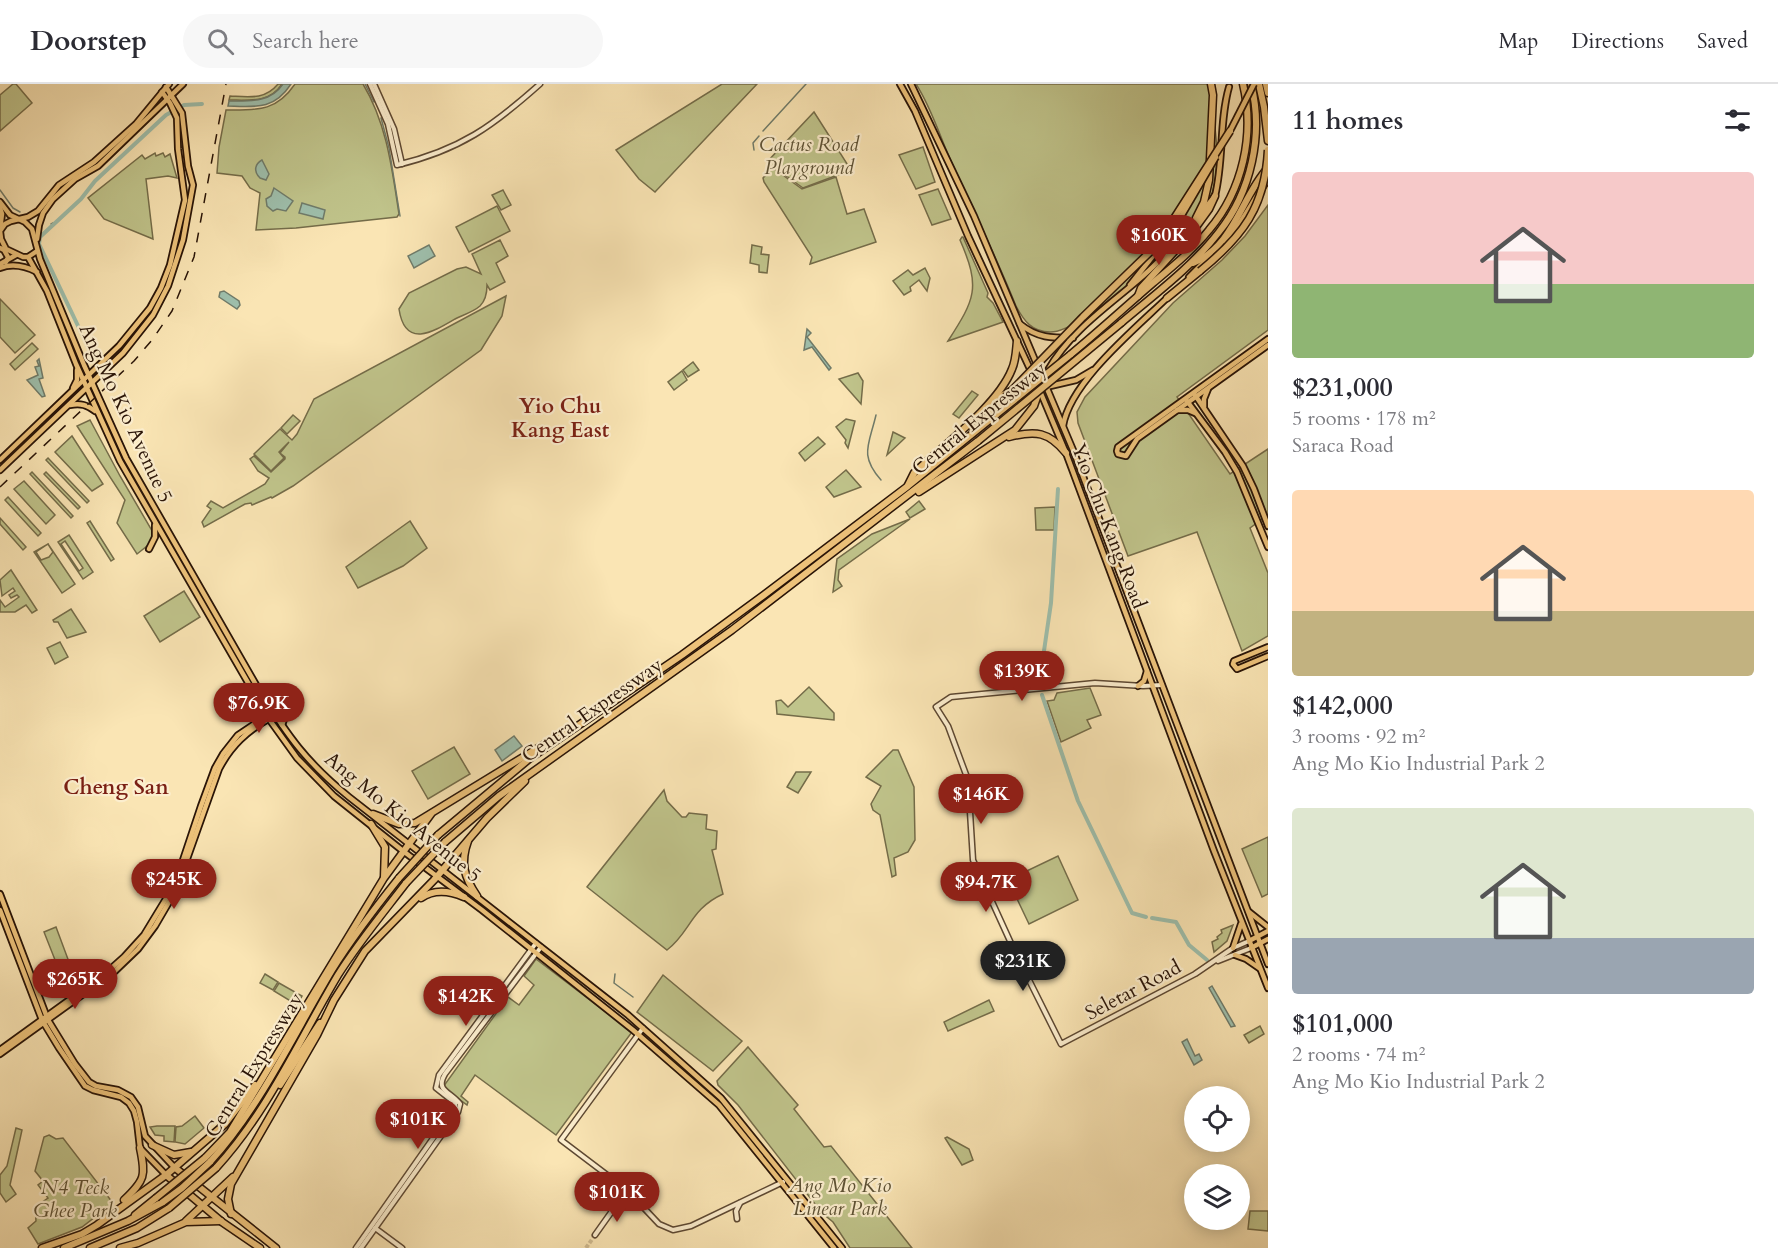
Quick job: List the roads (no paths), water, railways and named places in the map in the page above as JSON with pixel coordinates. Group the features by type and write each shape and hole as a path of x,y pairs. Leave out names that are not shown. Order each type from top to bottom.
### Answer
{"highway":[{"path":"1196,218 1204,202 1209,180 1213,95 1211,84"},
{"path":"1138,297 1198,242 1227,204 1239,174 1246,145 1247,107 1243,84"},
{"path":"1190,264 1220,231 1243,188 1251,166 1255,135 1252,84"},
{"path":"1259,84 1268,141"},
{"path":"1266,84 1268,93"},
{"path":"989,420 993,410 1153,249 1230,131"},
{"path":"1167,298 1233,242 1250,219 1261,194 1268,150"},
{"path":"1190,264 1200,260 1222,241 1235,224 1259,178 1268,168"},
{"path":"1251,194 1268,174"},
{"path":"1138,297 1142,286 1202,221 1215,196"},
{"name":"Central Expressway","path":"90,1248 137,1228 170,1208 216,1168 231,1151 265,1106 340,972 406,884 445,842 500,796 732,630 912,494 1190,264"},
{"name":"Central Expressway","path":"208,1160 238,1128 333,968 361,926 399,878 438,835 529,759 682,655 908,486 1138,297"},
{"path":"908,486 914,473 947,445 988,404 1012,370 1017,341"},
{"path":"988,404 1011,391 1041,386"},
{"path":"912,494 924,490 1015,430 1025,419 1041,386"},
{"path":"1002,439 1031,433 1043,434 1058,443 1066,453"},
{"path":"373,814 399,824 410,824 431,814 545,742 572,729"},
{"path":"265,1106 291,1070 365,951 437,877 469,838 538,768"},
{"path":"64,1248 128,1221 159,1200 208,1160 230,1132 384,878 431,814"},
{"path":"371,825 385,847 384,878"},
{"path":"469,838 463,866 466,879 477,896"},
{"path":"411,904 436,892 453,893 464,897"},
{"path":"231,1214 228,1193 317,1035 325,1015"},
{"path":"42,1248 82,1234 194,1152 225,1124 268,1070"},
{"path":"152,1145 174,1155 194,1152"},
{"path":"109,1215 142,1180 144,1164 140,1148"},
{"path":"174,1167 276,1248"},
{"path":"120,1248 138,1243 186,1222 238,1173"},
{"path":"166,1174 222,1222 260,1248"},
{"path":"186,1222 222,1222"}],"main road":[{"path":"37,251 39,225 43,213 53,199 75,179 98,166 183,84"},
{"name":"Yio Chu Kang Road","path":"900,84 915,111 962,222 1017,341 1063,426 1268,963"},
{"name":"Yio Chu Kang Road","path":"911,84 974,216 1019,324 1251,948 1268,988"},
{"path":"1129,287 1172,232 1201,185 1252,84"},
{"path":"0,460 119,346 150,308 170,265 185,200 178,149 177,118 167,85"},
{"path":"0,233 6,223 31,215 41,208 59,185 94,162 136,124 167,85"},
{"path":"1041,386 1058,356 1073,338 1146,273 1215,196 1219,182 1222,126 1229,87"},
{"path":"0,470 92,384 136,338 153,315 178,258 193,185 188,166 182,113 171,98 162,92"},
{"path":"934,155 935,150 942,149"},
{"path":"1248,211 1268,180"},
{"path":"1063,426 1071,402 1098,367 1121,341 1235,230 1268,186"},
{"path":"0,202 7,212 25,222 32,230 37,251"},
{"path":"0,208 2,214 0,233 3,245 16,255 28,257 37,251"},
{"path":"7,212 16,216 31,215"},
{"path":"31,215 29,220 31,225 35,227 39,225"},
{"path":"962,222 970,221 974,216"},
{"path":"0,248 6,252 8,257 6,262"},
{"name":"Ang Mo Kio Avenue 5","path":"37,251 92,384 138,482 266,701 302,754 325,777 643,1028 721,1098 834,1248"},
{"path":"0,266 16,255"},
{"name":"Ang Mo Kio Avenue 5","path":"28,257 39,274 97,413 120,461 154,523 283,741 334,796 638,1034 719,1105 842,1248"},
{"path":"0,266 19,265 39,274"},
{"path":"1019,324 1033,334 1043,337 1073,338"},
{"path":"1187,400 1137,439 1126,456 1118,454 1118,447 1194,395 1268,339"},
{"path":"1194,395 1268,345"},
{"path":"68,395 77,380 76,364"},
{"path":"84,365 99,366"},
{"path":"1041,386 1076,380 1098,367"},
{"path":"98,395 98,384 102,374"},
{"path":"1205,409 1204,399 1209,386"},
{"path":"1194,395 1243,466 1268,526"},
{"path":"1187,400 1237,472 1268,547"},
{"path":"68,406 87,405 97,413"},
{"path":"1176,410 1188,410 1198,415"},
{"path":"1092,499 1092,508 1088,513 1100,519"},
{"path":"149,549 155,537 154,523"},
{"path":"217,628 220,629 222,625"},
{"path":"1268,647 1234,661 1233,664 1237,669 1268,656"},
{"path":"1138,686 1144,681 1148,670"},
{"path":"266,701 275,706 287,705 282,722 283,728"},
{"path":"0,1052 36,1030 56,1010 115,965 152,924 175,884 206,794 223,754 238,735 274,714"},
{"path":"0,1052 114,972 138,949 176,890 222,763 242,737 268,717"},
{"path":"1200,786 1200,791 1195,798 1207,803"},
{"path":"0,894 42,1004 45,1020 89,1082 126,1094 134,1101 138,1107 145,1136 174,1167"},
{"path":"0,910 50,1034 85,1086 120,1097 129,1103 137,1122 140,1148 166,1174"},
{"path":"1249,912 1265,921 1268,929 1249,941"},
{"path":"1233,948 1241,921"},
{"path":"1251,948 1268,939"},
{"path":"1268,951 1268,963"},
{"path":"1235,955 1246,959 1261,970"},
{"path":"42,1004 56,1010"},
{"path":"36,1030 50,1034"}],"street":[{"path":"372,84 388,124 399,165 447,150 470,139 496,122 540,84"},
{"name":"Seletar Road","path":"1138,686 1095,683 951,697 936,707 948,726 968,780 973,860 1015,952 1061,1044 1172,987 1217,961 1233,948 1249,941"},
{"path":"1138,686 1161,686"},
{"path":"525,945 525,957"},
{"path":"361,1248 455,1107 454,1103 436,1088 439,1075 525,957 538,945"},
{"path":"356,1248 458,1112 460,1104 441,1087 440,1082 536,954 538,945"},
{"name":"Seletar Road","path":"1217,961 1251,948"},
{"path":"542,958 547,952"},
{"path":"643,1028 561,1140 627,1190 659,1224 673,1230 691,1226 784,1180"},
{"path":"595,1234 627,1190"},
{"path":"737,1219 736,1211 740,1203"},
{"path":"374,1227 402,1248"}],"waterway":[{"path":"365,84 374,102"},
{"path":"763,131 806,84"},
{"path":"90,351 39,244 40,237 81,199 95,181 166,115 184,105 202,104"},
{"path":"381,118 389,148 400,216"},
{"path":"754,150 753,143 759,136"},
{"path":"0,190 13,208 20,212"},
{"path":"876,415 868,456 870,464 881,480"},
{"path":"1039,685 1051,603 1058,489"},
{"path":"1042,695 1078,801 1132,913 1146,917"},
{"path":"1152,918 1176,922 1189,945 1207,960"},
{"path":"615,974 614,983 633,997"}],"tunnel":[{"path":"586,1248 595,1235"}],"railway":[{"path":"0,487 134,361 172,311 194,257 226,84"}],"district":[{"name":"Yio Chu Kang East","path":"560,418"},
{"name":"Cheng San","path":"116,787"}],"park label":[{"name":"Cactus Road Playground","path":"809,156"},
{"name":"Ang Mo Kio Linear Park","path":"840,1196"},
{"name":"N4 Teck Ghee Park","path":"75,1198"}]}
